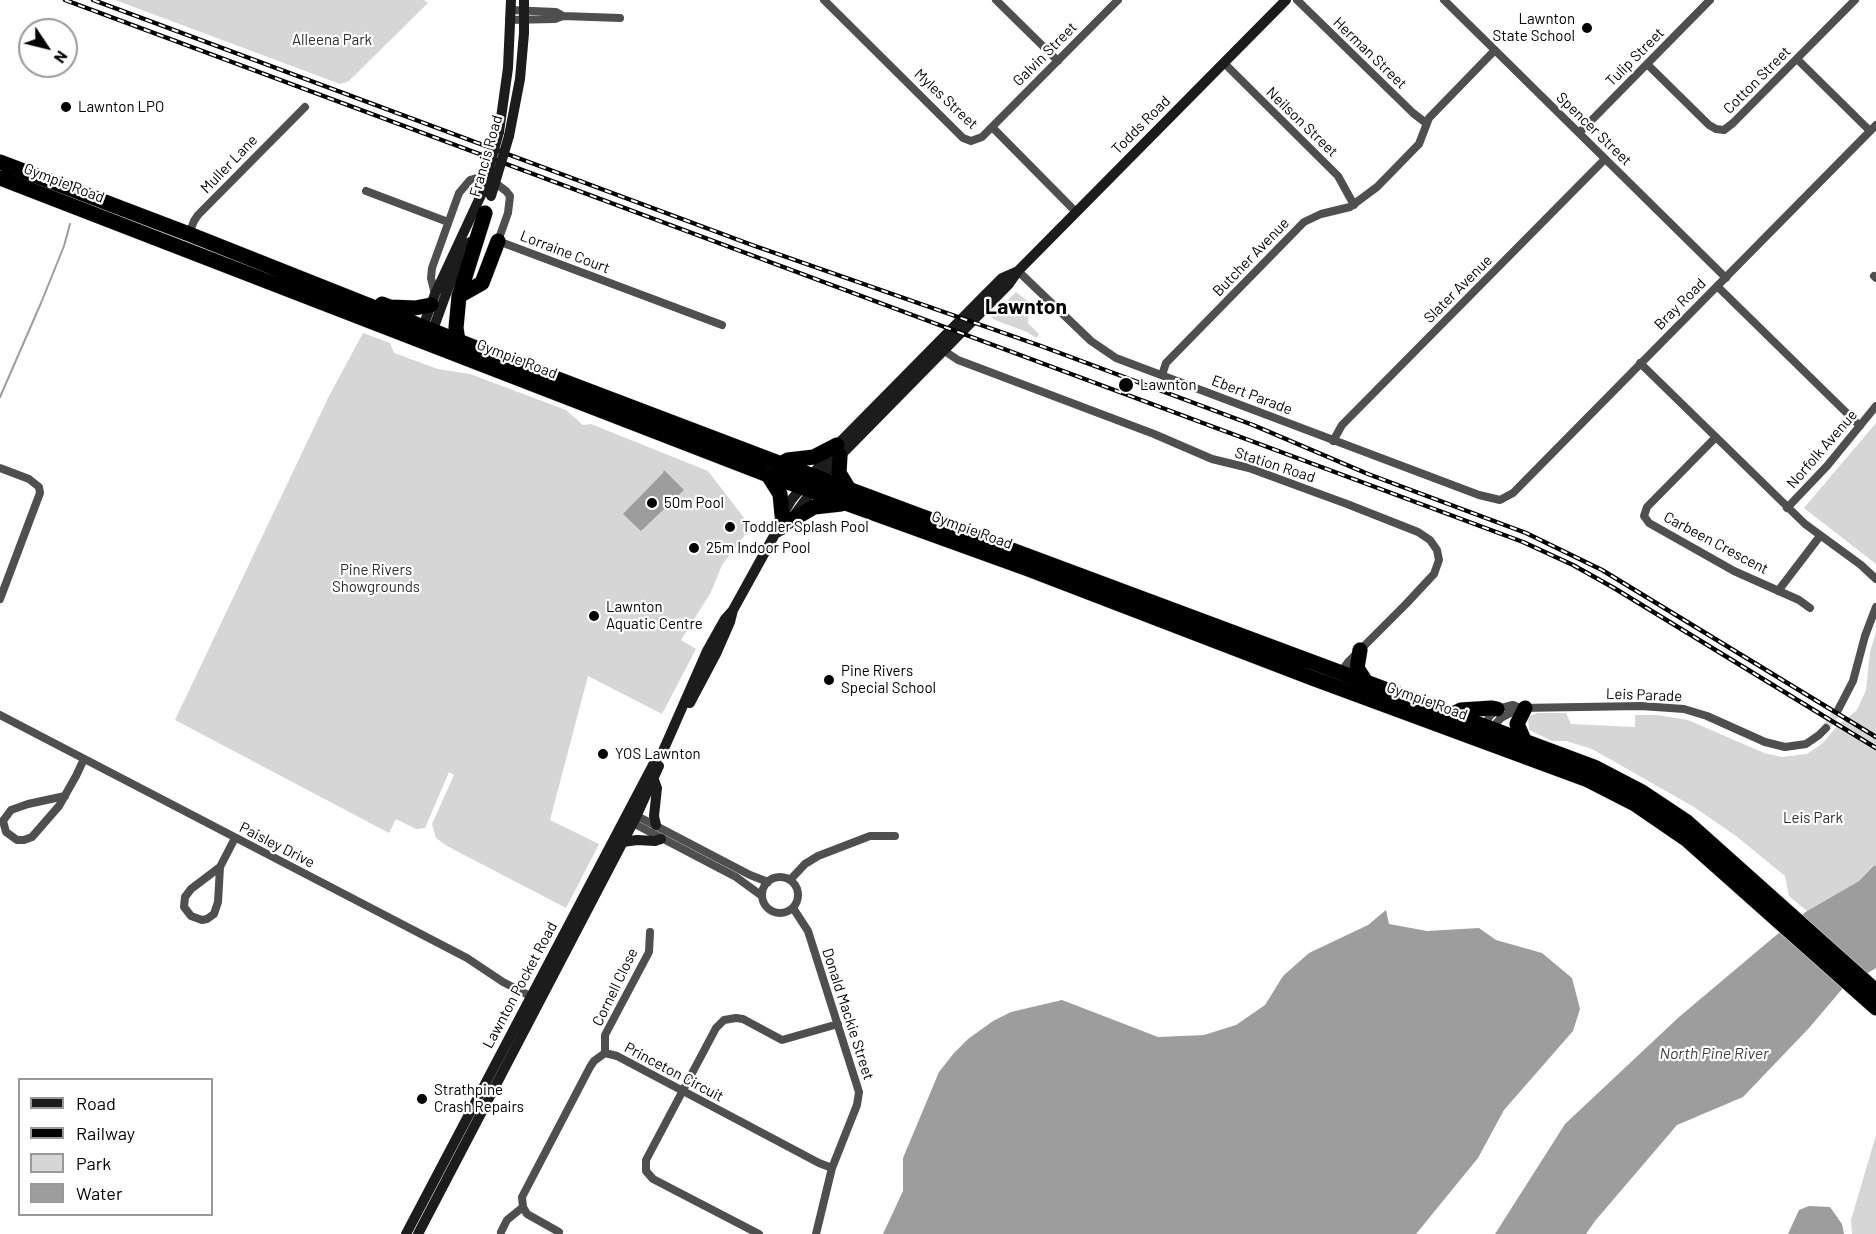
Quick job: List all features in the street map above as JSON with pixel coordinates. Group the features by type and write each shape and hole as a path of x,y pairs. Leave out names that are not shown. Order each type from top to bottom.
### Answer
{"highway":[{"name":"Gympie Road","path":"0,162 187,241 768,475 812,483"},
{"name":"Gympie Road","path":"0,178 362,303 425,336 458,341 780,464 812,483 848,497 1485,734 1588,780 1635,804 1686,838 1778,912"},
{"path":"458,341 456,328 459,296 485,213"},
{"path":"459,296 482,283 498,241"},
{"path":"362,303 371,300 390,307 403,308 433,300"},
{"path":"768,475 780,494 786,518 848,497 839,473 839,451 788,460 780,464"},
{"path":"1360,650 1357,668 1368,685"},
{"name":"Gympie Road","path":"1338,681 1368,685 1451,715 1485,734 1525,742 1605,772 1654,800 1699,832 1778,912 1874,1001"},
{"path":"1451,715 1461,710 1492,708 1497,710"},
{"path":"1522,708 1517,724 1525,742"}],"main road":[{"name":"Todds Road","path":"812,483 839,451 940,348 1002,278 1018,271 1286,0"},
{"name":"Francis Road","path":"504,134 510,10"},
{"name":"Francis Road","path":"425,336 485,213 487,195 520,79 524,10"},
{"name":"Francis Road","path":"425,336 433,300 487,195"},
{"name":"Lawnton Pocket Road","path":"406,1234 623,842 630,818 654,780 663,751 699,668 725,619 733,610 775,534 777,524 786,518 812,483"},
{"name":"Lawnton Pocket Road","path":"418,1234 535,999 630,818 655,761 663,751"},
{"path":"654,780 657,788 654,816 656,825"},
{"path":"623,842 661,839"}],"street":[{"name":"Myles Street","path":"824,0 963,138 975,141 992,128 1076,212"},
{"path":"996,0 1058,61"},
{"name":"Galvin Street","path":"992,128 1118,0"},
{"name":"Herman Street","path":"1297,0 1426,123"},
{"name":"Spencer Street","path":"1444,0 1726,278"},
{"name":"Tulip Street","path":"1579,133 1710,0"},
{"name":"Cotton Street","path":"1647,64 1709,125 1721,130 1731,126 1855,0"},
{"path":"510,10 556,12 563,16 620,18"},
{"name":"Butcher Avenue","path":"1162,375 1166,362 1300,225 1313,216 1339,211 1354,205 1372,192 1417,147 1426,123 1495,50"},
{"path":"1797,59 1873,128"},
{"name":"Neilson Street","path":"1224,63 1338,176 1354,205"},
{"name":"Muller Lane","path":"187,241 198,215 305,107"},
{"name":"Bray Road","path":"1502,500 1513,493 1873,128"},
{"name":"Slater Avenue","path":"1334,441 1342,425 1605,159"},
{"name":"Lorraine Court","path":"433,300 432,268 448,222 462,188 470,180 480,177 494,182 510,196 508,213 498,241 722,325"},
{"path":"366,191 448,222"},
{"name":"Ebert Parade","path":"1018,271 1098,347 1116,358 1489,499 1502,500"},
{"path":"1717,286 1860,426"},
{"name":"Station Road","path":"940,348 958,360 1154,434 1192,451 1249,468 1425,536 1437,549 1439,560 1434,574 1343,667 1338,681"},
{"path":"1640,363 1787,508 1876,579"},
{"name":"Norfolk Avenue","path":"1787,508 1827,466 1876,406"},
{"name":"Carbeen Crescent","path":"1716,437 1647,507 1644,516 1649,523 1734,571 1800,600 1810,608"},
{"path":"0,468 29,479 39,488 40,493 0,599"},
{"name":"Carbeen Crescent","path":"1778,591 1820,536"},
{"path":"1838,710 1852,681 1864,636 1876,607"},
{"name":"Leis Parade","path":"1497,710 1502,706 1513,705 1522,708 1641,706 1684,709 1707,716 1765,742 1785,747 1806,744 1826,728"},
{"path":"1485,734 1501,718 1522,708"},
{"path":"1485,734 1491,715 1497,710"},
{"name":"Paisley Drive","path":"0,715 467,958 535,999"},
{"path":"64,796 11,810 3,821 6,832 17,840 32,837 44,825 64,796 84,759"},
{"path":"630,818 656,825 750,875 768,882"},
{"path":"630,818 661,839 736,877 762,896"},
{"path":"790,880 804,864 818,856 870,836 895,836"},
{"path":"220,867 210,873 185,897 184,907 191,916 202,920 214,914 218,902 220,867 235,838"},
{"path":"781,877 790,880 798,891 798,900 793,908 783,914 771,911 762,896 768,882 781,877"},
{"name":"Donald Mackie Street","path":"793,908 808,931 859,1092 857,1105 832,1168 816,1234"},
{"name":"Cornell Close","path":"605,1053 605,1035 649,952 650,932"},
{"path":"759,1234 653,1179 648,1175 646,1160 716,1029 724,1020 743,1019 782,1040 838,1024"},
{"name":"Princeton Circuit","path":"523,1207 524,1191 573,1098 594,1061 605,1053 617,1056 682,1092 832,1168"},
{"path":"501,1232 507,1220 523,1207 531,1217 559,1232"}],"green space":[{"name":"Alleena Park","path":"115,0 424,0 428,3 349,81 340,84"},
{"path":"1016,292 1029,302 1028,323 1039,334 1036,338 991,317"},
{"name":"Pine Rivers Showgrounds","path":"363,333 390,343 394,353 438,369 470,374 566,410 583,425 591,424 708,471 751,527 722,565 711,592 681,640 696,649 662,714 588,676 550,820 599,844 566,908 447,846 436,838 432,824 454,775 449,772 425,828 416,829 396,819 389,833 175,720 328,398"},
{"path":"1876,423 1876,564 1804,508"},
{"name":"Leis Park","path":"1876,632 1876,867 1873,865 1859,881 1807,911 1789,896 1785,876 1736,836 1694,807 1592,749 1566,741 1552,741 1529,730 1528,717 1537,713 1566,713 1571,724 1635,727 1635,715 1657,715 1688,720 1764,753 1782,757 1807,754 1823,743 1837,726 1857,710 1866,690 1870,652"},
{"path":"1876,1135 1876,1234 1852,1234 1851,1220"}],"water":[{"name":"50m Pool","path":"664,470 684,490 641,531 623,514"},
{"name":"North Pine River","path":"1874,865 1876,867 1876,968 1843,988 1809,1028 1743,1097 1677,1125 1586,1234 1495,1234 1565,1124 1679,1017 1774,937 1807,911 1859,881"},
{"path":"1386,910 1389,924 1427,931 1479,928 1496,940 1542,953 1572,978 1580,1009 1573,1031 1504,1110 1478,1158 1416,1234 883,1234 903,1191 903,1158 939,1072 968,1039 993,1021 1011,1012 1062,1000 1158,1037 1204,1035 1236,1025 1265,1005 1283,976 1309,953 1368,925"},
{"path":"1809,1206 1830,1207 1842,1224 1844,1234 1788,1234 1799,1210"}],"waterway":[{"path":"0,397 41,303 64,246 70,224"}],"tunnel":[{"path":"1826,728 1838,710"}],"railway":[{"path":"65,0 1523,542 1573,565 1614,588 1876,748"},
{"path":"93,0 752,245 1041,346 1253,425 1368,474 1526,533 1602,570 1876,737"}],"place":[{"name":"Lawnton State School","path":"1587,28"},
{"name":"Lawnton LPO","path":"66,107"},
{"name":"Lawnton","path":"1126,385"},
{"name":"50m Pool","path":"652,503"},
{"name":"Toddler Splash Pool","path":"730,527"},
{"name":"25m Indoor Pool","path":"694,548"},
{"name":"Lawnton Aquatic Centre","path":"594,616"},
{"name":"Pine Rivers Special School","path":"829,680"},
{"name":"YOS Lawnton","path":"603,754"},
{"name":"Strathpine Crash Repairs","path":"422,1099"}],"district":[{"name":"Lawnton","path":"1026,307"}]}
